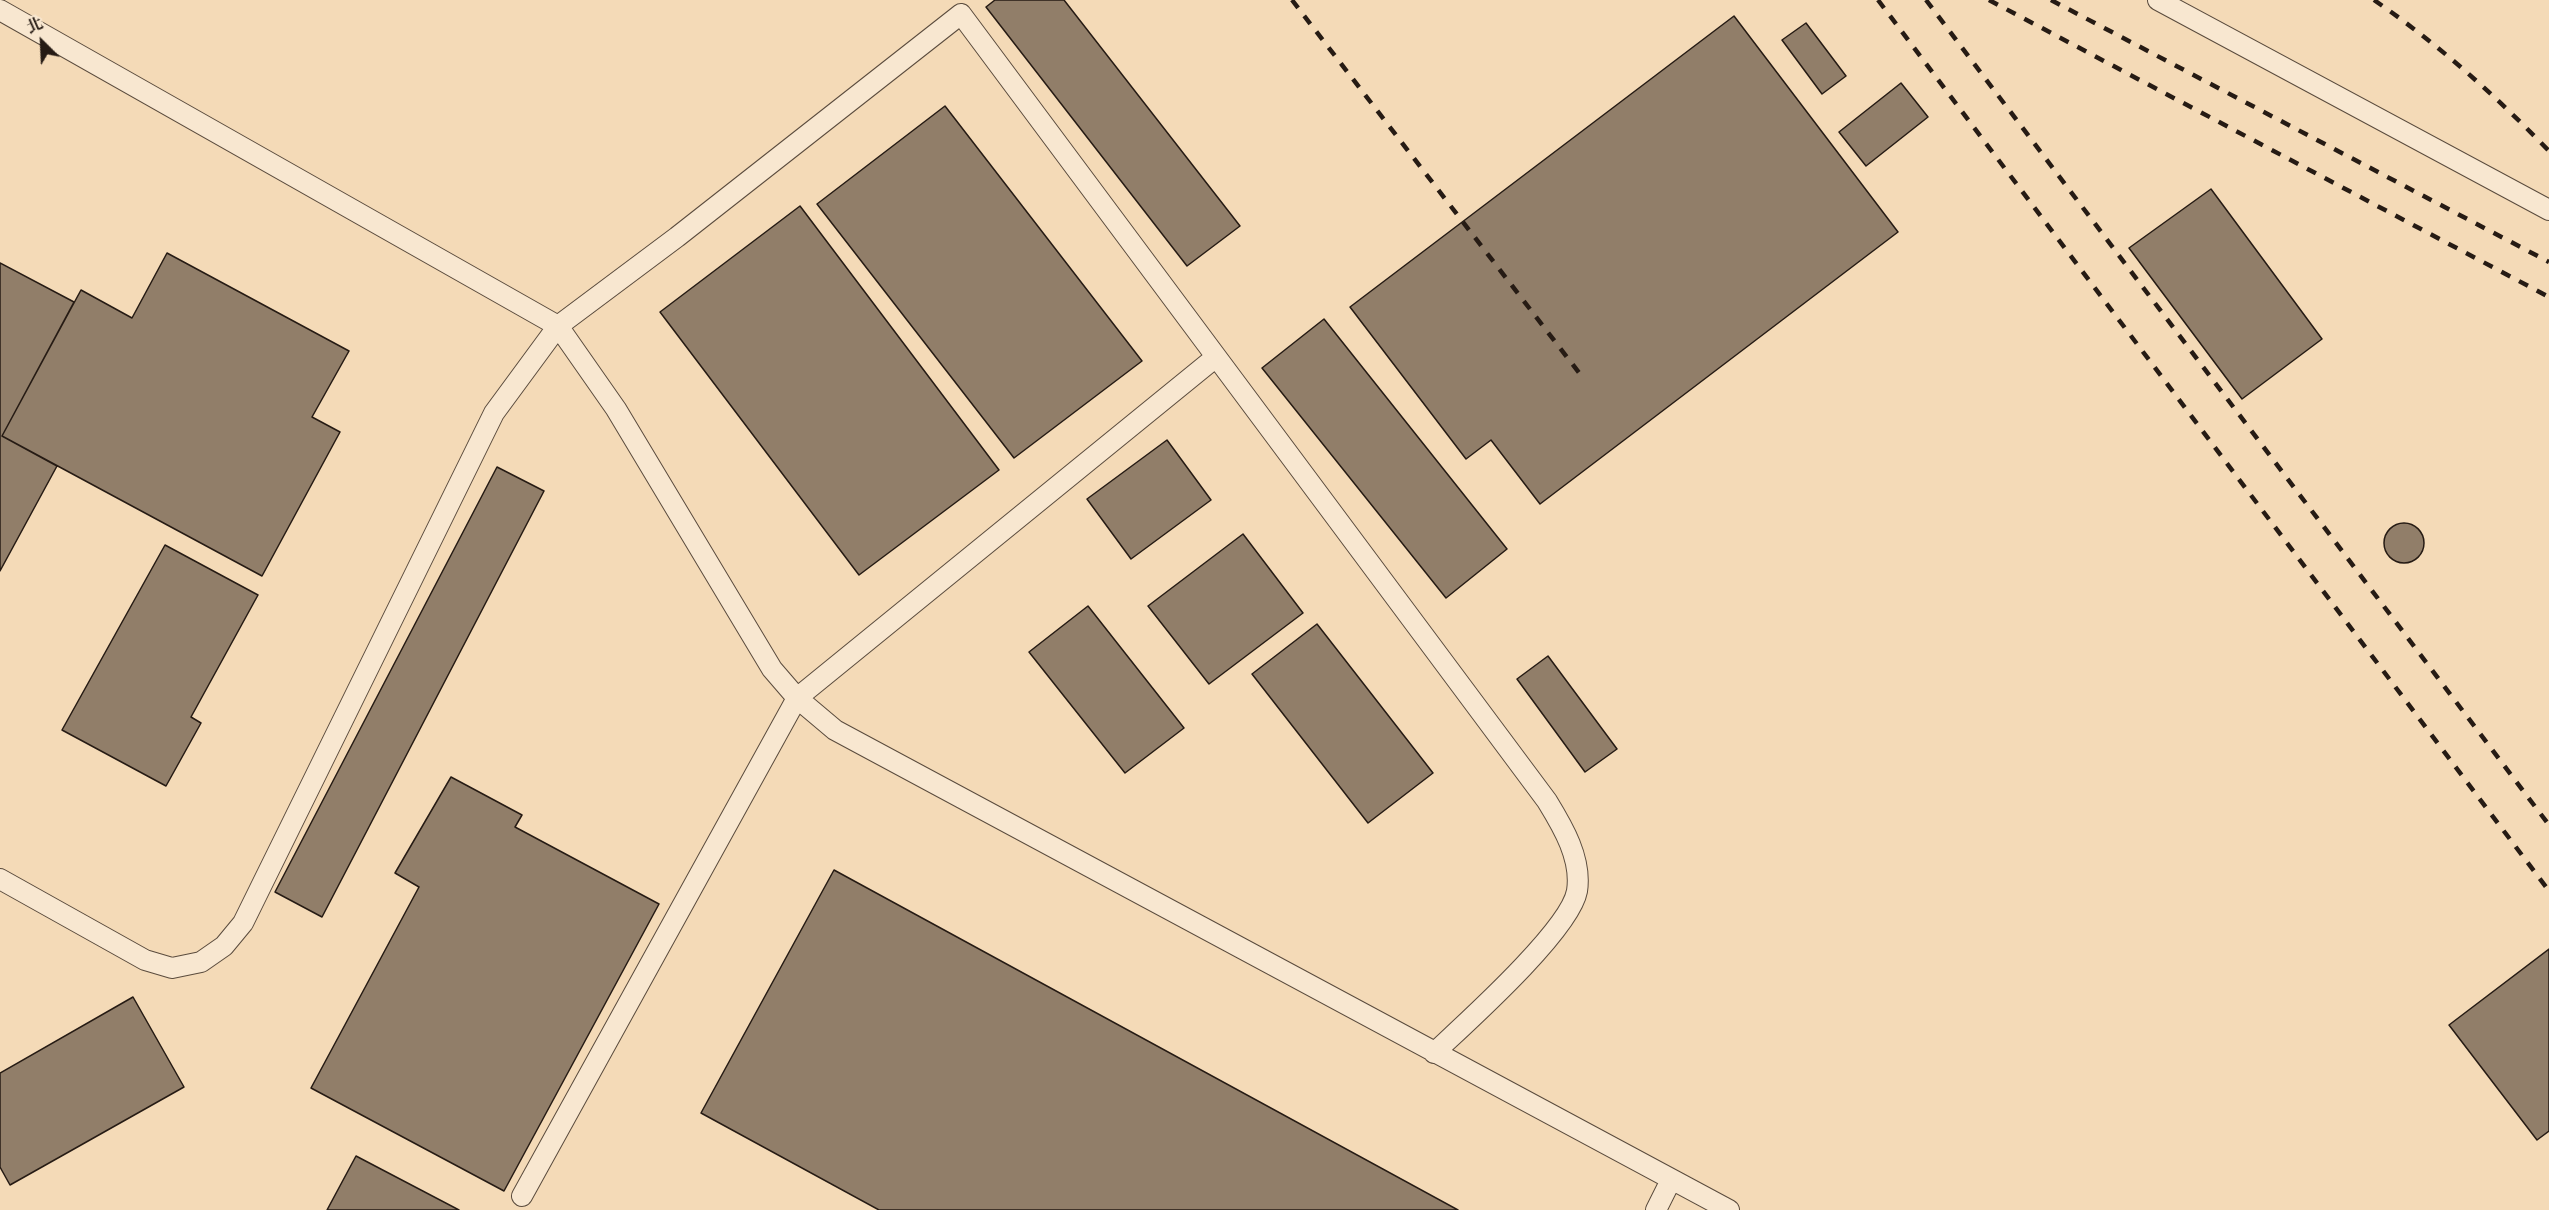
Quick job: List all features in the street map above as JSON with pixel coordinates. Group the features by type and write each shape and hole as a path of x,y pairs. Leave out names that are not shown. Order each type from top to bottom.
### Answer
{"lane":[{"path":"2158,0 2549,210"},
{"path":"0,10 558,326 616,409 772,669 797,698 836,730 1729,1210"},
{"path":"0,879 145,960 172,968 201,962 224,946 243,923 494,413 558,326 677,237 961,14 1547,801 1564,829 1575,860 1576,892 1563,921 1518,970 1434,1053"},
{"path":"522,1196 797,698 1216,357"},
{"path":"1656,1210 1671,1180"}],"building":[{"path":"995,0 1064,0 1240,226 1187,266 986,7"},
{"path":"1734,16 1898,232 1540,504 1491,440 1466,459 1350,307"},
{"path":"1806,23 1846,76 1822,94 1782,40"},
{"path":"1901,83 1928,117 1866,166 1839,132"},
{"path":"945,106 1142,361 1014,458 817,204"},
{"path":"2211,189 2322,339 2242,399 2129,248"},
{"path":"800,206 999,470 859,575 660,312"},
{"path":"167,253 349,351 312,417 340,432 262,576 2,436 81,290 132,318"},
{"path":"0,263 74,302 2,436 57,466 0,571"},
{"path":"1324,319 1507,549 1446,598 1262,368"},
{"path":"1167,440 1211,500 1131,559 1087,499"},
{"path":"497,467 544,491 322,917 275,892"},
{"path":"2404,523 2418,529 2424,543 2418,557 2404,563 2390,557 2384,543 2390,529"},
{"path":"1243,534 1303,613 1209,684 1148,606"},
{"path":"165,545 258,595 191,717 201,723 166,786 62,730"},
{"path":"1088,606 1184,728 1125,773 1029,652"},
{"path":"1317,624 1433,773 1368,823 1252,674"},
{"path":"1548,656 1617,749 1585,772 1517,679"},
{"path":"451,777 522,815 515,827 659,904 504,1191 311,1088 419,887 395,873"},
{"path":"834,870 1458,1210 879,1210 701,1113"},
{"path":"2549,949 2549,1131 2537,1140 2449,1025"},
{"path":"133,997 184,1087 10,1185 0,1167 0,1073"},
{"path":"356,1156 459,1210 327,1210"}],"railway":[{"path":"1292,0 1580,374"},
{"path":"1878,0 2549,891"},
{"path":"1926,0 2549,825"},
{"path":"1989,0 2549,297"},
{"path":"2051,0 2549,262"},
{"path":"2374,0 2421,34 2465,71 2549,151"}]}
